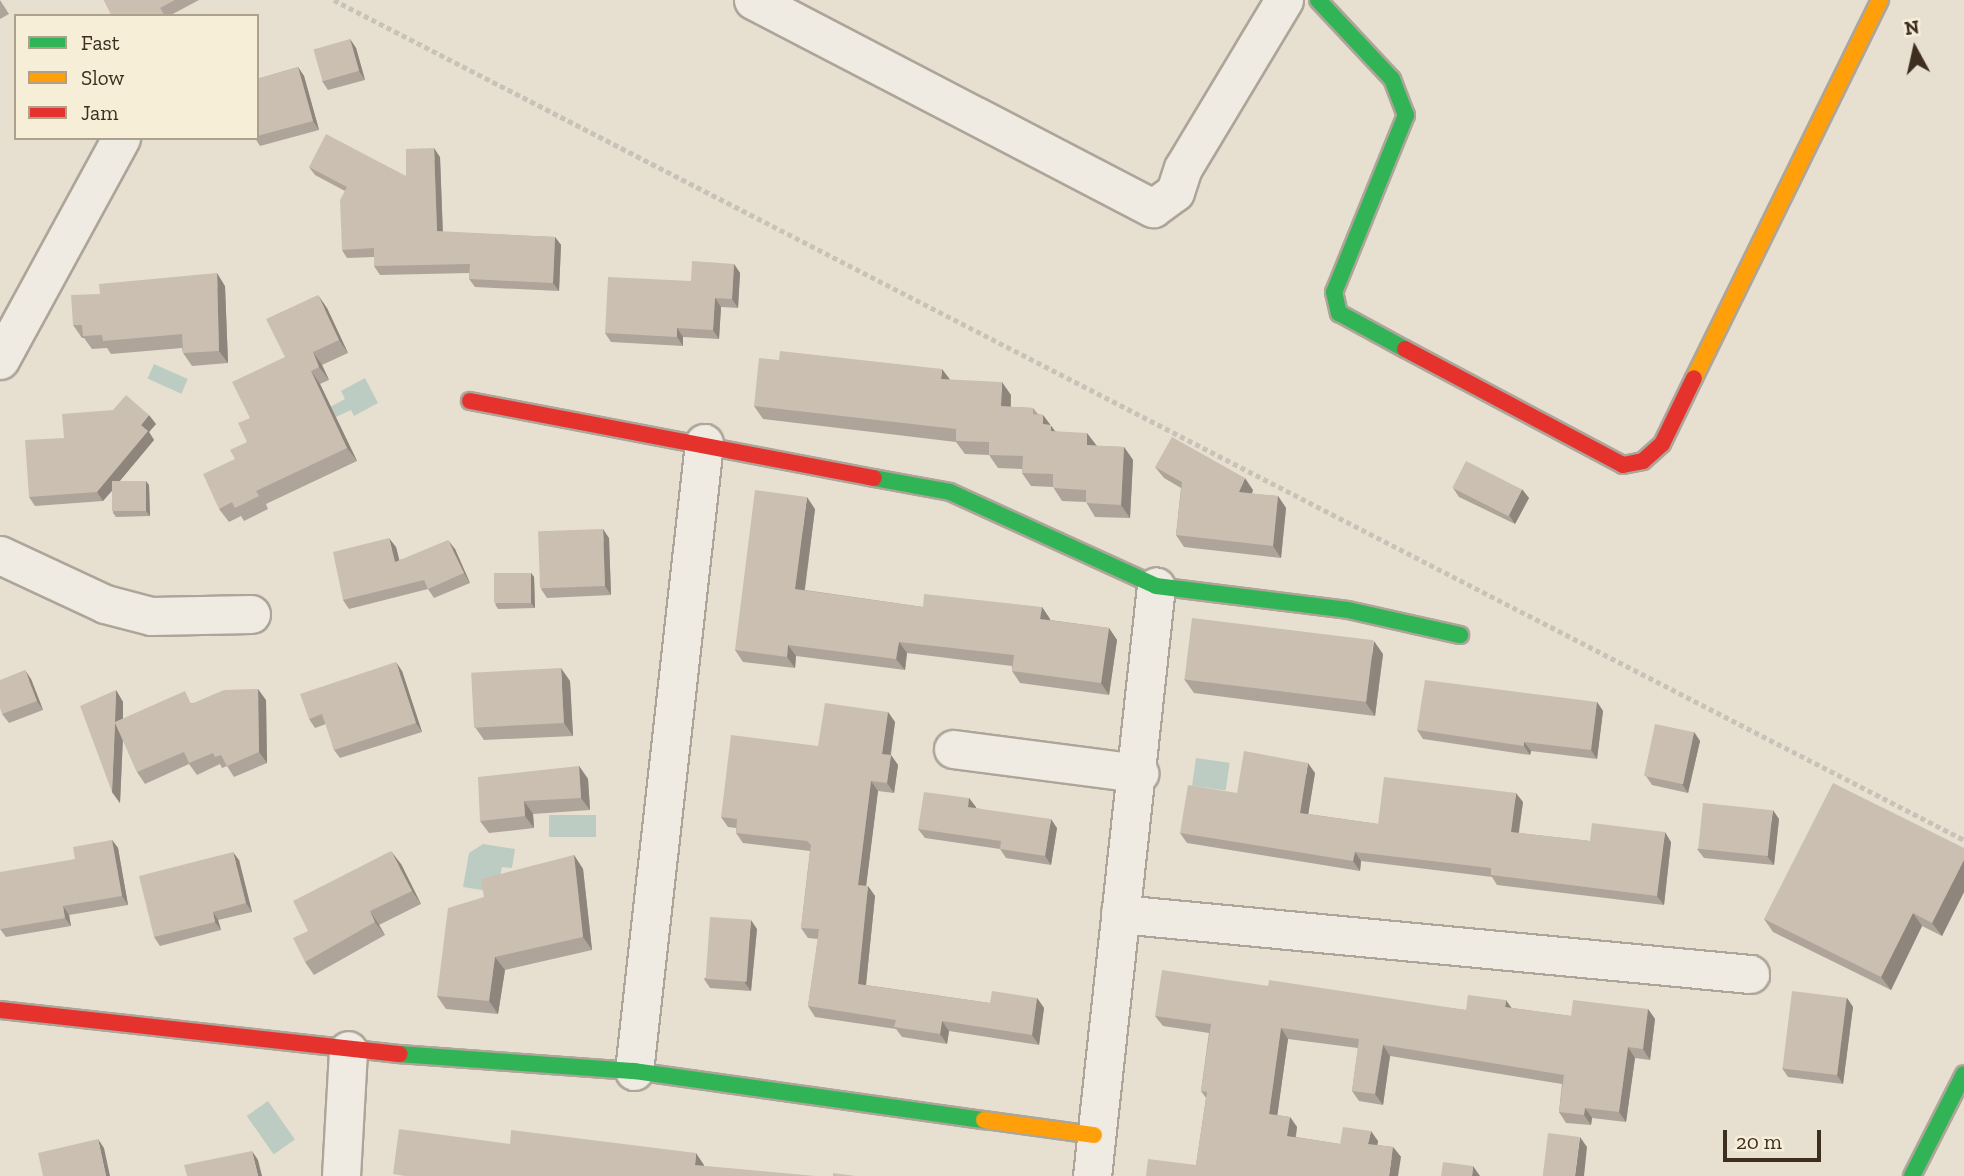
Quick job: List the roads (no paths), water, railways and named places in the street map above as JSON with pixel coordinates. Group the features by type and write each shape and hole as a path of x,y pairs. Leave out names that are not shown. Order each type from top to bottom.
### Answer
{"street":[{"path":"753,0 792,9 1153,208 1175,192 1183,168 1284,0"},
{"path":"1318,0 1392,79 1406,115 1335,292 1339,313 1623,465 1643,461 1662,444 1880,0"},
{"path":"0,360 120,140"},
{"path":"470,401 704,443 950,492 1156,586 1348,610 1460,635"},
{"path":"634,1072 704,443"},
{"path":"0,555 105,604 151,616 251,614"},
{"path":"1092,1176 1094,1135 1139,773 1156,586"},
{"path":"953,749 1139,773"},
{"path":"1120,914 1750,974"},
{"path":"0,1010 348,1050 634,1072 1094,1135"},
{"path":"341,1176 348,1050"},
{"path":"1912,1176 1964,1074"}]}
